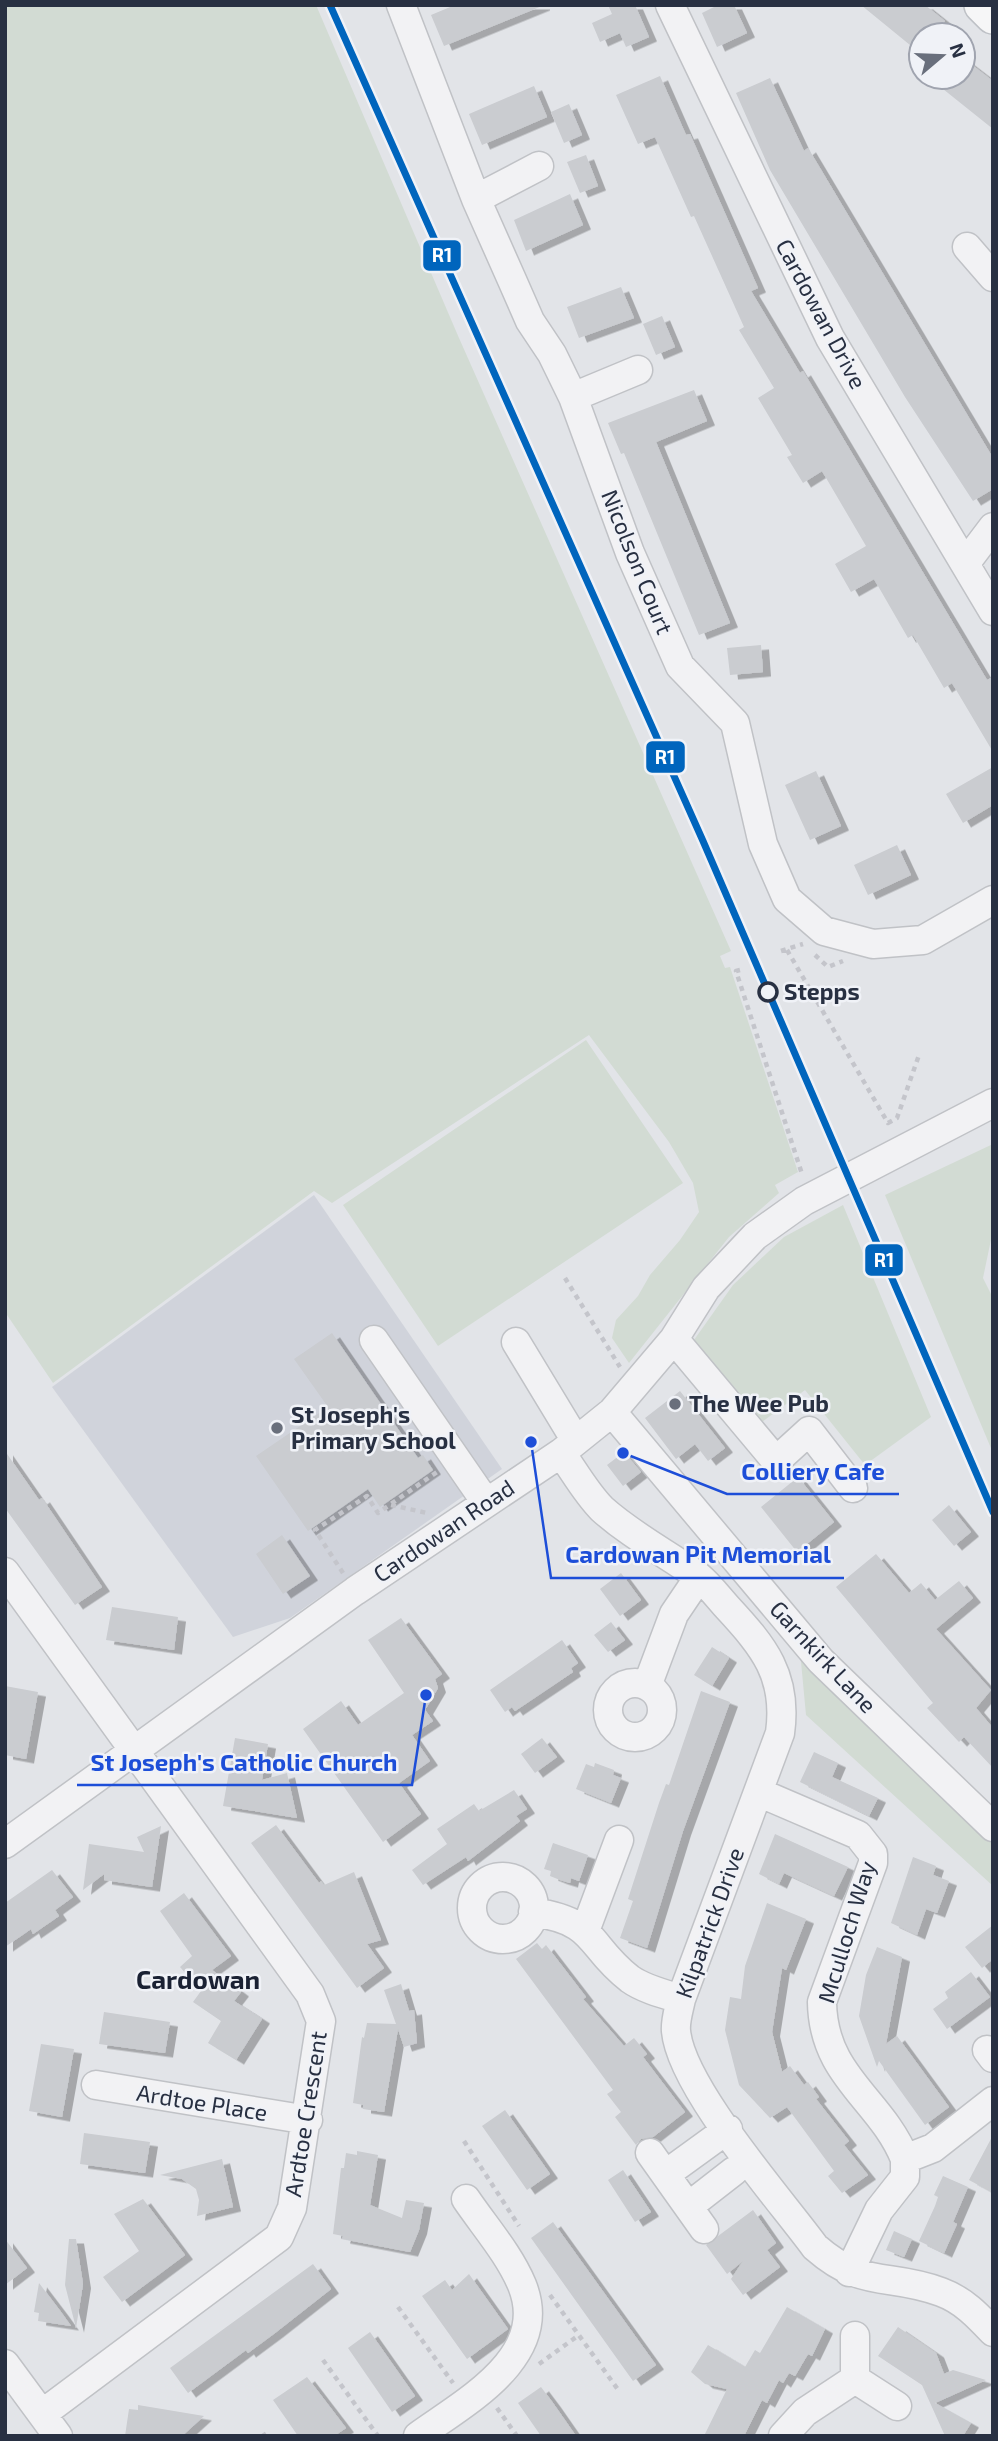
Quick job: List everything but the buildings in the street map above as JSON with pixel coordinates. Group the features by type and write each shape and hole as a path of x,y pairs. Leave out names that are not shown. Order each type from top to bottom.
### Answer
{"main road":[{"path":"982,5 993,16"}],"street":[{"name":"Nicolson Court","path":"401,5 476,199 530,321 552,354 573,397 630,553 680,666 735,723 763,844 788,899 824,931 873,944 923,940 993,900"},
{"name":"Cardowan Drive","path":"670,5 830,338 993,611"},
{"path":"476,199 539,166"},
{"path":"967,247 993,277"},
{"path":"573,397 638,370"},
{"path":"965,564 993,527"},
{"name":"Cardowan Road","path":"5,1844 355,1591 568,1447 612,1412 674,1339 706,1288 755,1236 800,1204 885,1157 993,1103"},
{"path":"674,1339 776,1461 810,1431 853,1488"},
{"path":"374,1340 485,1501"},
{"name":"Kilpatrick Drive","path":"516,1342 600,1507 642,1541 699,1577 752,1633 766,1653 779,1682 783,1710 780,1733 681,1999 676,2030 685,2062 697,2087 815,2246 849,2272 870,2279 917,2285 943,2293 967,2306 993,2332"},
{"name":"Garnkirk Lane","path":"612,1412 821,1661 993,1827"},
{"name":"Ardtoe Crescent","path":"5,1572 318,2008 321,2031 292,2208 279,2237 50,2425"},
{"path":"647,1686 674,1614 699,1577"},
{"name":"Mculloch Way","path":"758,1792 858,1835 873,1854 822,2002 822,2026 827,2045 840,2067 905,2160"},
{"path":"585,1930 619,1840"},
{"path":"533,1912 568,1919 585,1930 627,1976 638,1984 681,1999"},
{"name":"Ardtoe Place","path":"96,2085 308,2120"},
{"path":"849,2272 879,2210 905,2177 905,2160 933,2148 993,2101"},
{"path":"728,2129 658,2164 697,2217 734,2171"},
{"path":"418,2436 474,2395 510,2363 527,2324 527,2304 514,2271 466,2199"},
{"path":"855,2336 855,2379"},
{"path":"5,2364 50,2425"},
{"path":"855,2379 897,2406"},
{"path":"783,2436 805,2412 855,2379"}],"path":[{"path":"787,950 888,1123 897,1118 919,1055"},
{"path":"740,970 736,971 803,1174 781,1186 800,1204"},
{"path":"565,1278 633,1389"},
{"path":"355,1591 315,1530 367,1496 378,1513 456,1458"},
{"path":"464,2141 519,2227"},
{"path":"547,2291 619,2391"},
{"path":"398,2307 474,2395 517,2436"},
{"path":"323,2360 377,2436"}],"shaded area":[{"path":"5,5 316,5 459,338 731,951 720,956 725,968 730,967 798,1172 775,1185 779,1193 729,1237 629,1363 612,1338 616,1320 638,1296 650,1275 680,1240 699,1212 693,1183 669,1142 589,1035 332,1203 314,1191 53,1383 5,1312"},
{"path":"586,1040 683,1183 438,1346 343,1205"},
{"path":"993,1144 993,1230 983,1278 993,1298 993,1453 885,1195"},
{"name":"St Joseph's Primary School","path":"314,1195 502,1469 290,1618 233,1637 52,1387"},
{"path":"843,1205 931,1417 865,1465 805,1390 758,1425 689,1347 733,1285 784,1237"},
{"path":"800,1651 993,1834 993,1886 806,1715"}],"transit line":[{"name":"R1","path":"330,5 703,841 993,1512"}],"place":[{"name":"Stepps","path":"768,992"},
{"name":"The Wee Pub","path":"675,1404"},
{"name":"St Joseph's Primary School","path":"277,1428"},
{"name":"Cardowan Pit Memorial","path":"531,1442"},
{"name":"Colliery Cafe","path":"623,1453"},
{"name":"St Joseph's Catholic Church","path":"426,1695"}],"district":[{"name":"Cardowan","path":"198,1980"}]}
